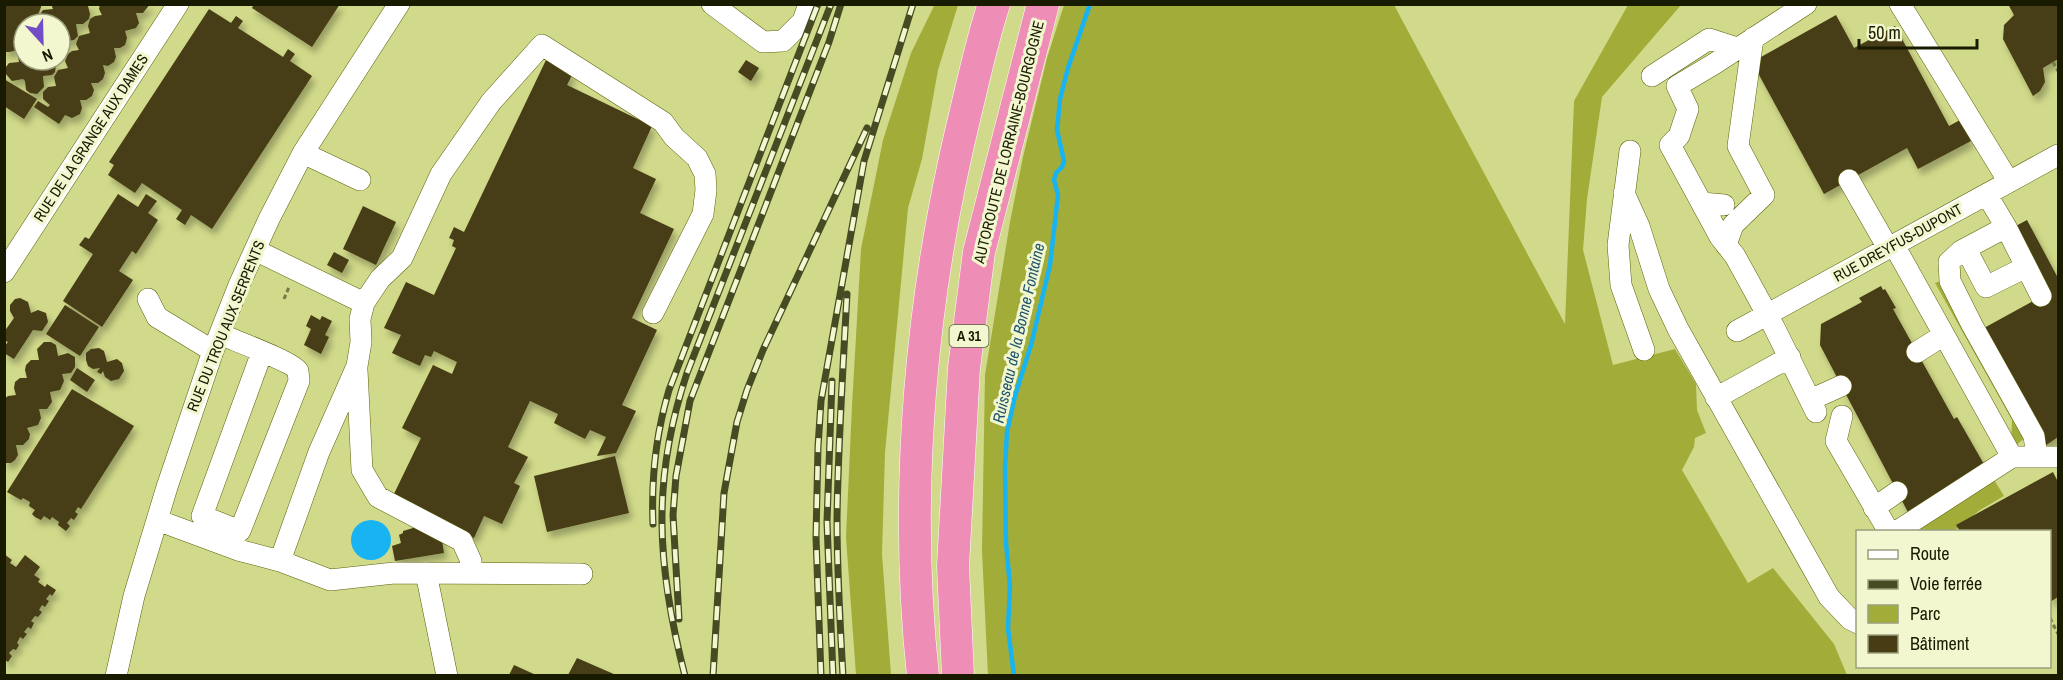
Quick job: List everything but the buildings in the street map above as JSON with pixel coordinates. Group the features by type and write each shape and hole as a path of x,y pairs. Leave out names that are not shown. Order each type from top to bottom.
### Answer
{"highway":[{"name":"A 31","path":"922,675 916,571 916,479 926,334 938,245 955,155 994,4"},
{"name":"AUTOROUTE DE LORRAINE-BOURGOGNE","path":"958,675 953,566 964,368 982,240 1043,4"}],"street":[{"name":"RUE DE LA GRANGE AUX DAMES","path":"4,272 178,4"},
{"name":"RUE DU TROU AUX SERPENTS","path":"116,675 134,596 189,419 216,343 255,250 303,153 399,4"},
{"path":"712,4 763,42 783,41 803,21 808,4"},
{"path":"1724,206 1670,145 1694,116 1677,86 1806,4"},
{"path":"1900,4 2010,182"},
{"path":"1652,76 1709,39 1745,43"},
{"path":"1726,245 1733,225 1764,195 1738,146 1745,43"},
{"path":"469,573 471,561 462,541 378,497 362,470 357,366 361,342 360,319 364,303 380,279 402,258 441,174 491,102 542,45 663,122 674,137 697,158 705,174 703,214 653,313"},
{"path":"1630,151 1618,246 1621,285 1644,350"},
{"path":"303,153 360,180"},
{"name":"RUE DREYFUS-DUPONT","path":"1737,331 2058,155"},
{"path":"1693,173 1720,237 1735,256 1790,357 1813,406 1841,386"},
{"path":"1849,180 1944,335 2012,457"},
{"path":"1624,193 1639,226 1659,289 1678,329 1829,597 1856,622"},
{"path":"1987,195 2041,296"},
{"path":"2006,227 1966,249 1949,262 1948,270 1950,281 1972,325 2034,436 2037,457"},
{"path":"1966,249 1986,286 2026,267"},
{"path":"255,250 364,303"},
{"path":"148,299 157,317 216,343 262,352 292,365 298,372 299,381 240,531 202,516 262,352"},
{"path":"1917,352 1944,335"},
{"path":"1716,398 1790,357"},
{"path":"280,561 319,452 357,366"},
{"path":"1842,416 1836,441 1888,530"},
{"path":"1898,530 2012,457 2058,457"},
{"path":"1874,508 1897,492"},
{"path":"157,520 238,550 280,561 330,580 394,573 582,574"},
{"path":"426,573 447,675"}],"path":[{"path":"2053,62 2058,71"}],"green space":[{"path":"935,4 958,5 938,70 922,159 908,208 885,453 882,554 891,675 856,675 846,537 861,249 883,140 911,53"},
{"path":"1064,5 1394,5 1565,324 1574,101 1628,5 1681,5 1602,97 1587,199 1583,250 1613,365 1675,349 1696,384 1697,410 1706,433 1695,438 1694,447 1682,470 1748,583 1773,568 1834,644 1847,675 988,676 982,551 985,375 1023,157 1047,58"},
{"path":"1940,281 2027,436 2014,447 2011,446 2012,420 1935,283"},
{"path":"1993,478 2004,496 1980,510 1955,530 1916,530"}],"water":[{"path":"371,520 385,526 391,540 385,554 371,560 357,554 351,540 357,526"}],"waterway":[{"name":"Ruisseau de la Bonne Fontaine","path":"1014,676 1008,628 1010,586 1006,543 1007,432 1050,265 1058,195 1054,180 1064,161 1057,130 1060,99 1090,4"}],"railway":[{"path":"653,524 655,456 669,390 818,4"},
{"path":"685,676 668,598 662,524 663,488 675,413 687,373 831,4"},
{"path":"679,619 673,515 676,476 690,401 829,42 841,4"},
{"path":"821,676 816,537 821,401 864,161 913,4"},
{"path":"713,676 724,493 737,422 763,350 867,128"},
{"path":"843,676 837,519 847,294"},
{"path":"832,381 827,522 833,676"}]}
